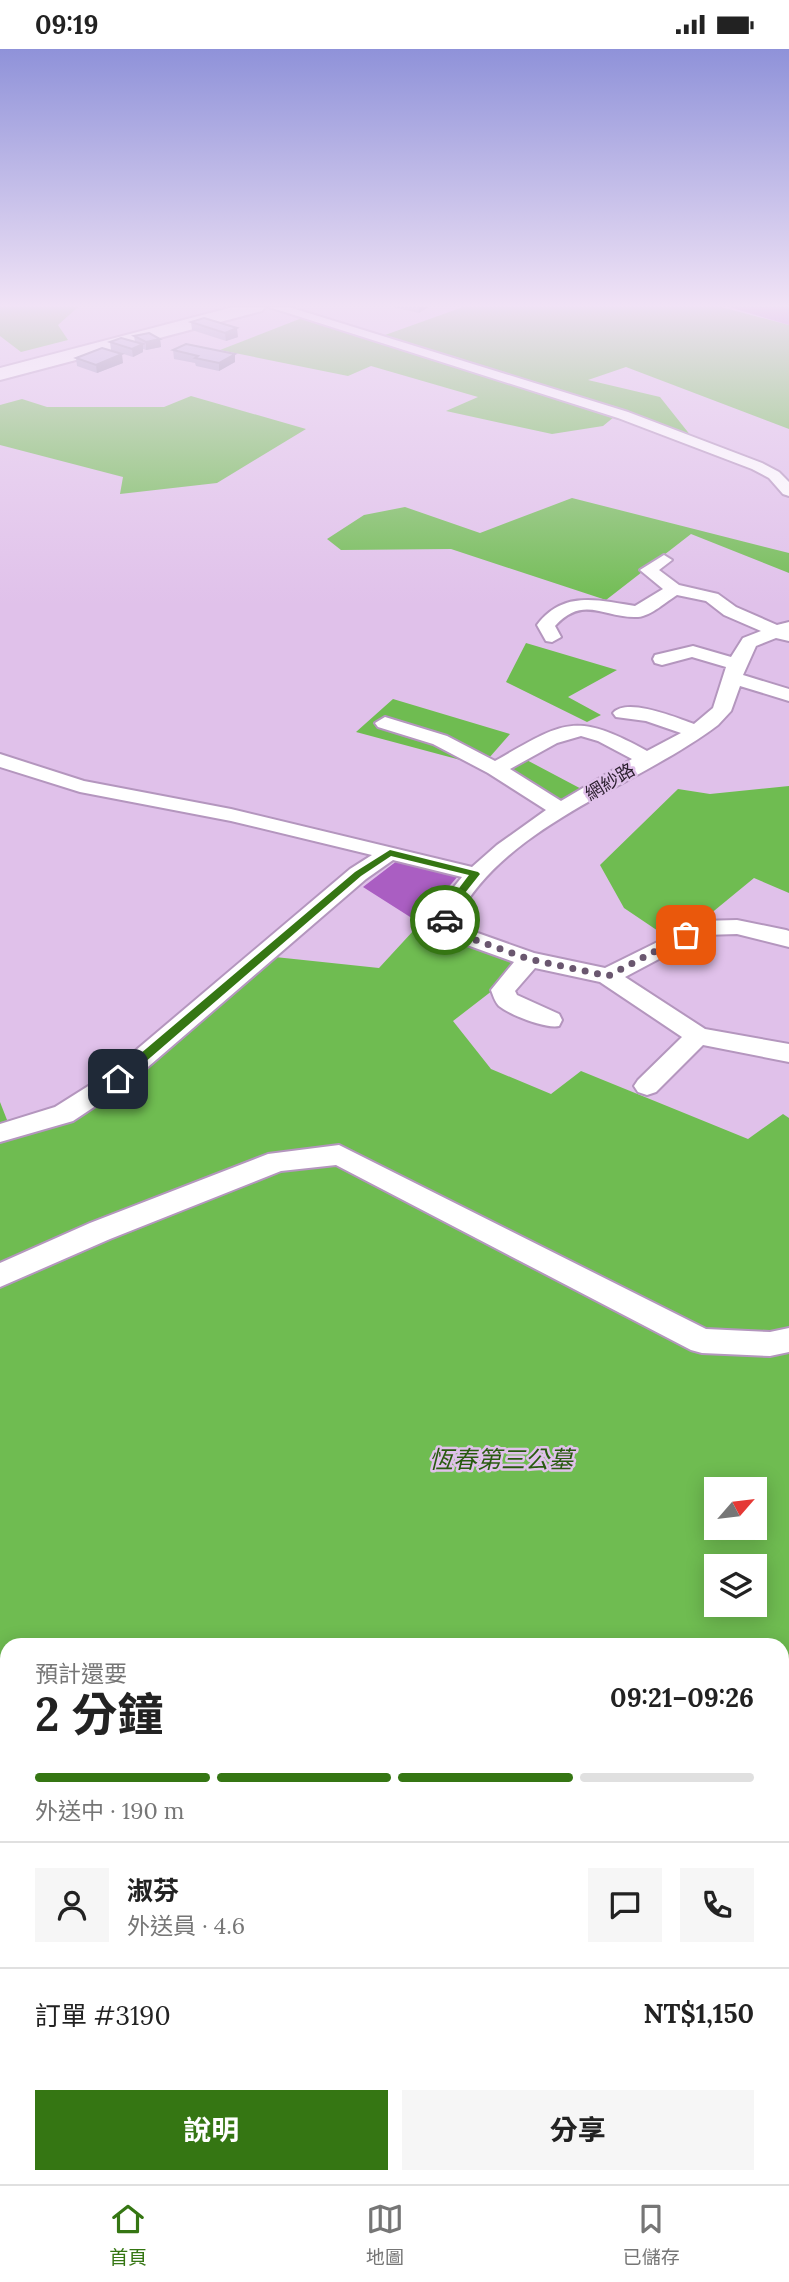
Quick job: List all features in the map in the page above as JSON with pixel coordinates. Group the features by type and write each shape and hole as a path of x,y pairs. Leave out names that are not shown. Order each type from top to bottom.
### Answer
{"street":[{"path":"596,407 757,466 774,475 789,491"},
{"path":"664,560 648,570 674,589 709,596 726,605 730,611 785,632"},
{"path":"552,638 546,625 555,613 592,602 638,612 674,589"},
{"path":"638,612 643,622 641,631"},
{"name":"網紗路","path":"529,959 464,936 444,922 449,908 475,874 562,811 721,713 734,671 749,642 785,632"},
{"path":"662,659 693,650 789,695"},
{"path":"623,713 649,715 695,731"},
{"path":"385,723 439,740 495,769 562,811"},
{"path":"495,769 579,729 589,731 647,759"},
{"path":"0,760 80,786 231,815 475,874"},
{"path":"0,1133 64,1114 118,1079 358,874 390,853"},
{"path":"608,976 699,928 737,927 778,935 789,940"},
{"path":"551,1020 507,1000 503,990 529,959 608,976 652,1008 698,1036 789,1053"},
{"path":"647,1086 698,1036"},
{"path":"0,1276 100,1231 278,1161 339,1155 702,1341 770,1344 789,1340"}],"green space":[{"path":"0,407 228,407 306,429 217,483 120,494 123,477 0,445"},
{"path":"456,407 668,407 691,436 620,412 603,426 552,434 446,411"},
{"path":"730,407 789,407 789,429"},
{"path":"572,498 789,553 789,573 691,534 606,600 451,549 341,550 327,539 364,515 405,507 480,533"},
{"path":"526,643 617,670 568,697 601,715 587,722 506,682"},
{"path":"393,699 510,734 489,758 510,769 521,757 589,793 564,806 483,766 356,732"},
{"path":"789,786 789,893 754,878 698,924 667,937 624,908 600,865 678,789 710,794"},
{"name":"恆春第三公墓","path":"473,866 487,870 453,919 482,937 536,957 453,1021 491,1069 551,1094 581,1071 748,1139 783,1114 789,1118 789,1638 0,1638 0,1102 9,1125 66,1111 124,1079 275,957 379,968"}],"shaded area":[{"path":"402,857 459,875 418,922 363,887"}],"way so far":[{"path":"445,920 444,922 464,936 529,959 608,976 686,935"}],"route":[{"path":"118,1079 358,874 390,853 475,874 449,908 445,920"}]}
